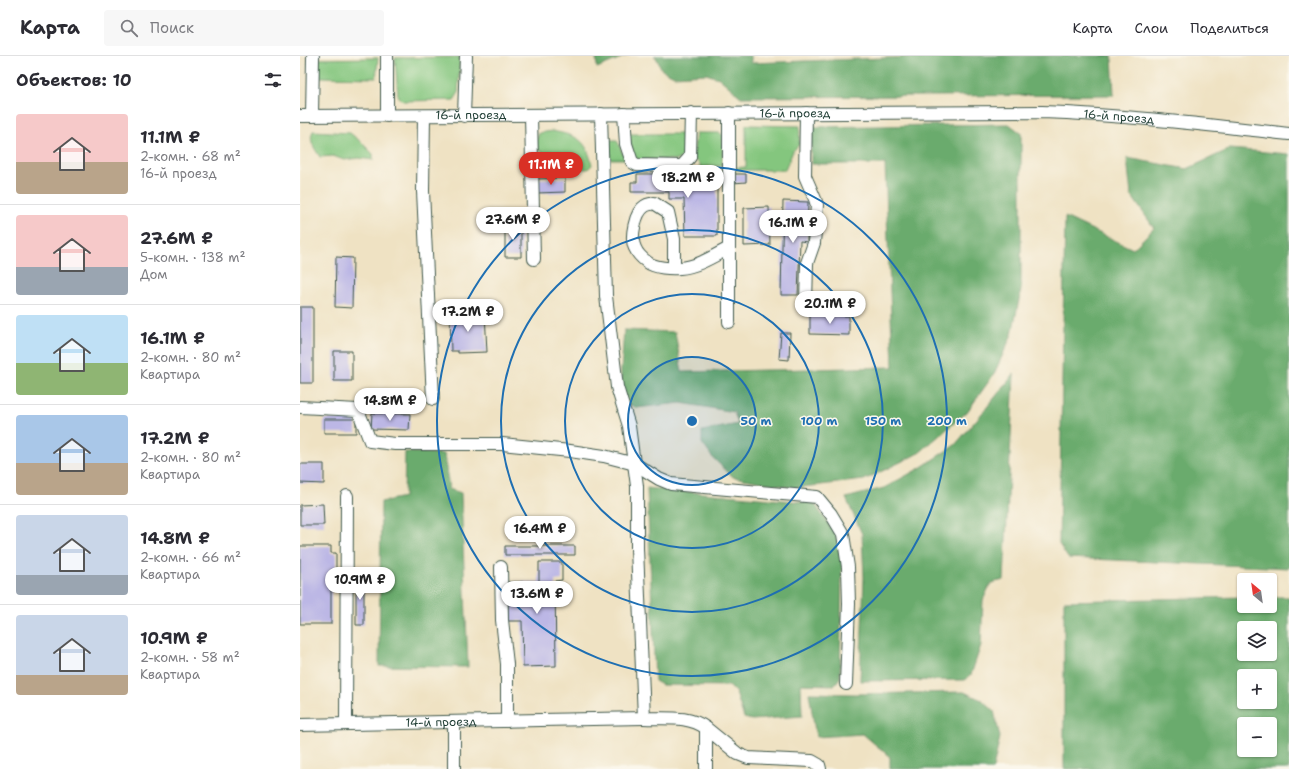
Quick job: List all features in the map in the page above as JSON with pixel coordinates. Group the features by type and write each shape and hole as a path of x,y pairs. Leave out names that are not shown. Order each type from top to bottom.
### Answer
{"street":[{"path":"306,116 313,56"},
{"path":"387,56 387,116"},
{"path":"464,116 466,56"},
{"name":"16-й проезд","path":"306,116 1042,112 1080,114 1289,134"},
{"path":"624,114 626,144 632,162 637,165 682,166 690,157 691,113"},
{"path":"728,322 729,113"},
{"path":"806,113 805,176 817,205 814,243 807,263 806,304"},
{"path":"601,114 606,296 617,387 630,426 637,486 637,548 644,718"},
{"path":"531,115 534,259"},
{"path":"424,116 424,191 433,400"},
{"path":"674,268 674,239 668,212 654,203 645,206 637,216 633,236 634,247 648,263 664,268 674,268 692,266 729,248"},
{"path":"300,407 358,410 370,441 395,444 502,444 577,452 604,456 635,464 671,484 817,497 831,514 843,534 848,567 849,604 846,684"},
{"path":"346,724 347,496"},
{"path":"501,567 502,620 507,664 507,721"},
{"name":"14-й проезд","path":"300,725 644,718 687,719 698,722 706,728"},
{"path":"454,722 454,769"},
{"path":"706,728 706,769"},
{"path":"706,728 738,754 748,758 812,761 819,765 820,769"}],"green space":[{"path":"596,56 626,56 597,68"},
{"path":"654,56 751,56 751,63 940,56 1112,56 1114,95 741,97 719,78 706,74 674,76 662,70 656,57"},
{"path":"460,57 458,94 454,100 403,101 398,96 395,58"},
{"path":"378,58 376,78 319,77 317,59"},
{"path":"1009,124 1021,133 1021,290 1012,334 994,374 967,412 919,453 864,480 794,488 733,477 712,457 702,443 702,431 738,424 734,412 681,403 636,408 629,404 621,392 624,330 675,332 682,372 893,367 885,164 811,164 811,127"},
{"path":"746,125 800,126 799,145 793,151 785,170 732,170 732,168 746,167"},
{"path":"313,131 350,133 373,154 373,160 359,158 344,160 333,156 320,157 314,148 311,138"},
{"path":"552,131 574,137 579,140 587,149 592,165 588,169 574,168 548,156 538,149 536,141 539,133"},
{"path":"696,133 719,133 723,135 722,166 700,167 700,164 693,158"},
{"path":"628,134 687,134 684,155 678,160 638,159 634,157"},
{"path":"610,140 617,140 625,159 610,159"},
{"path":"1230,149 1289,154 1289,568 1068,558 1059,544 1065,217 1133,249 1154,228 1131,195 1127,158 1187,169"},
{"path":"1014,374 1004,580 991,583 983,600 981,645 971,675 964,680 860,681 864,577 862,534 846,498 884,488 920,468 955,445"},
{"path":"405,452 444,454 449,489 461,493 468,667 379,666 381,502 404,497"},
{"path":"647,488 814,503 836,535 842,561 840,678 834,685 801,684 802,716 752,720 744,718 736,693 729,686 662,685 655,681"},
{"path":"1237,597 1237,613 1277,613 1277,597 1289,597 1289,769 1064,769 1064,601"},
{"path":"964,692 982,700 994,711 1000,737 993,769 890,769 890,757 863,734 816,737 809,693 855,694"}],"building":[{"path":"637,174 669,174 669,178 684,178 684,174 717,174 717,236 685,236 684,199 669,199 669,192 631,192 631,182 637,182"},
{"path":"733,174 746,174 746,182 733,183"},
{"path":"565,178 565,192 537,193 537,179"},
{"path":"783,201 808,202 807,242 800,241 798,295 781,295"},
{"path":"769,207 770,245 744,246 744,208"},
{"path":"505,225 521,225 521,257 505,257"},
{"path":"336,257 353,258 352,308 335,307"},
{"path":"300,307 313,307 313,383 300,383"},
{"path":"485,313 487,352 458,353 458,351 451,351 450,314"},
{"path":"810,315 849,316 849,335 810,334"},
{"path":"781,333 790,333 789,360 779,359"},
{"path":"334,351 352,351 352,381 334,381"},
{"path":"372,413 410,414 409,430 371,429"},
{"path":"324,419 356,419 356,433 324,433"},
{"path":"300,464 324,464 324,484 300,483"},
{"path":"323,504 324,525 300,525 300,505"},
{"path":"300,546 331,546 331,553 336,553 336,570 331,570 331,624 300,624"},
{"path":"505,546 575,546 575,555 505,555"},
{"path":"539,562 562,562 562,580 555,581 556,666 523,667 522,621 508,621 508,582 539,582"},
{"path":"356,577 364,577 364,625 356,625"}]}
